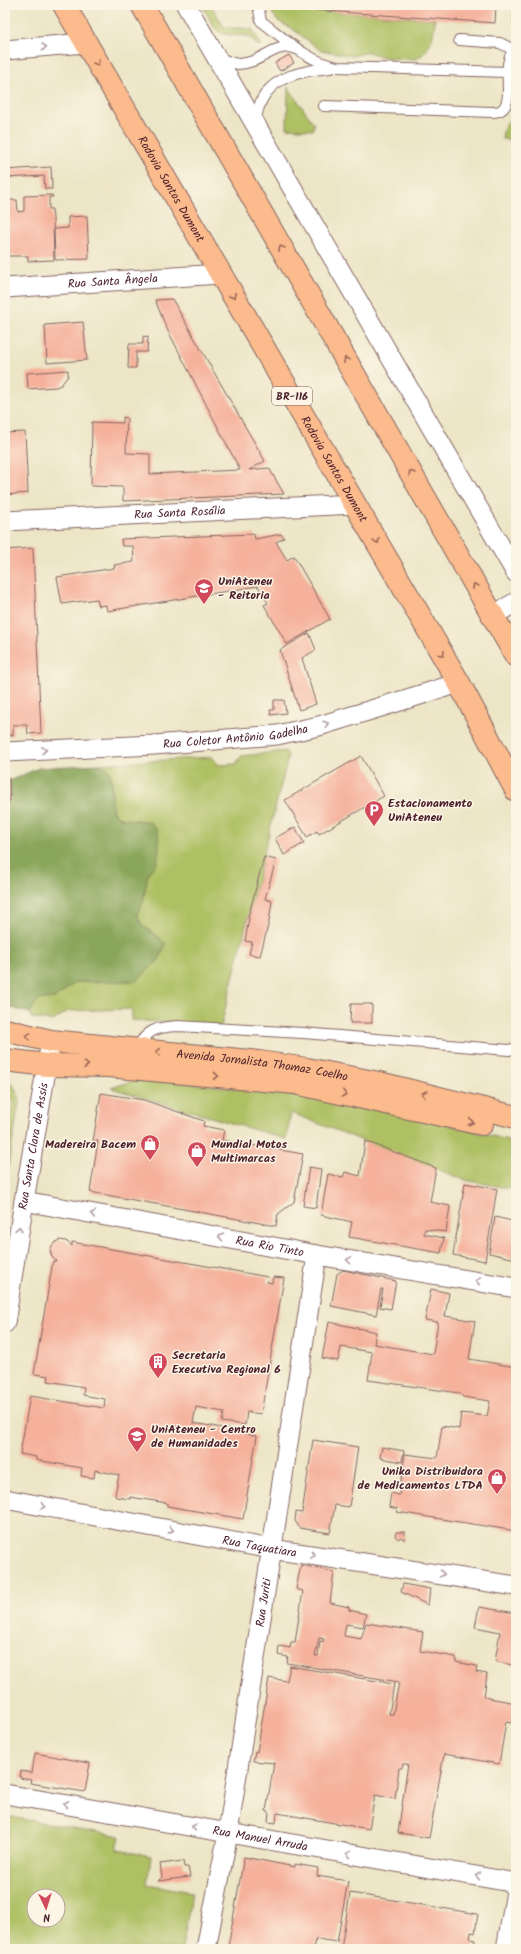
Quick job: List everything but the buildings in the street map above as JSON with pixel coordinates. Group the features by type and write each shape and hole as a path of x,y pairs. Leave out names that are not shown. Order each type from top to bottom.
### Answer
{"main road":[{"name":"Rodovia Santos Dumont","path":"64,5 459,683 516,790"},
{"path":"142,5 516,656"},
{"name":"Avenida Jornalista Thomaz Coelho","path":"5,1030 51,1041 259,1062 307,1069 379,1083 516,1117"},
{"name":"Avenida Jornalista Thomaz Coelho","path":"5,1060 47,1065 108,1066 295,1084 516,1132"}],"street":[{"path":"186,5 516,573"},
{"path":"5,50 85,43"},
{"name":"Rua Santa Ângela","path":"5,288 220,274"},
{"name":"Rua Santa Rosália","path":"5,521 355,504"},
{"path":"492,616 516,602"},
{"name":"Rua Coletor Antônio Gadelha","path":"5,752 154,745 277,735 319,726 459,683"},
{"name":"Rua Santa Clara de Assis","path":"5,1323 51,1041"},
{"name":"Rua Rio Tinto","path":"24,1201 317,1255 516,1288"},
{"name":"Rua Juriti","path":"206,1949 228,1833 317,1255"},
{"name":"Rua Taquatiara","path":"5,1499 271,1549 516,1586"},
{"name":"Rua Manuel Arruda","path":"5,1794 516,1883"},
{"path":"506,1949 516,1892"}],"lane":[{"path":"258,5 261,21 320,62 337,67"},
{"path":"324,106 492,112 501,110 506,106 508,98 509,56 515,49 500,43 459,40"},
{"path":"216,57 236,64 256,61 281,46 289,46 301,50"},
{"path":"256,126 261,100 268,88 299,72 337,67 508,72"},
{"path":"134,1050 148,1032 160,1027 178,1026 303,1033 509,1050 516,1048"}],"green space":[{"path":"202,5 211,5 224,27 252,29 262,46 257,45 249,36 229,35 218,31 211,23"},
{"path":"271,5 299,5 299,9 435,19 434,31 431,42 425,52 416,59 387,58 368,52 353,56 320,50 294,30 278,21 272,13"},
{"path":"288,87 314,124 313,130 287,128"},
{"path":"514,116 516,119 516,140 502,139 505,126"},
{"path":"286,751 288,757 221,1026 131,1020 132,1009 68,1011 53,1021 31,1018 30,1013 37,1000 55,998 76,982 136,981 145,972 161,939 141,924 137,914 143,902 148,873 157,863 150,822 120,818 112,811 112,782 108,769 99,764 212,757 219,765 236,764 241,756"},
{"path":"99,764 108,769 111,775 112,811 120,818 150,822 158,832 159,850 157,863 148,873 143,902 137,914 141,924 166,944 159,960 136,981 76,982 55,998 37,1000 30,1013 5,1006 6,782 39,768"},
{"path":"142,1078 330,1099 422,1118 516,1142 516,1190 465,1180 291,1113 286,1139 111,1088"},
{"path":"5,1080 12,1083 20,1098 5,1183 5,1134 14,1100 5,1099"},
{"path":"5,1816 120,1836 117,1850 151,1856 147,1884 192,1892 182,1949 5,1949"}],"place":[{"name":"UniAteneu - Reitoria","path":"204,605"},
{"name":"Estacionamento UniAteneu","path":"374,827"},
{"name":"Madereira Bacem","path":"150,1161"},
{"name":"Mundial Motos Multimarcas","path":"197,1168"},
{"name":"Secretaria Executiva Regional 6","path":"158,1379"},
{"name":"UniAteneu - Centro de Humanidades","path":"137,1453"},
{"name":"Unika Distribuidora de Medicamentos LTDA","path":"497,1495"}]}
